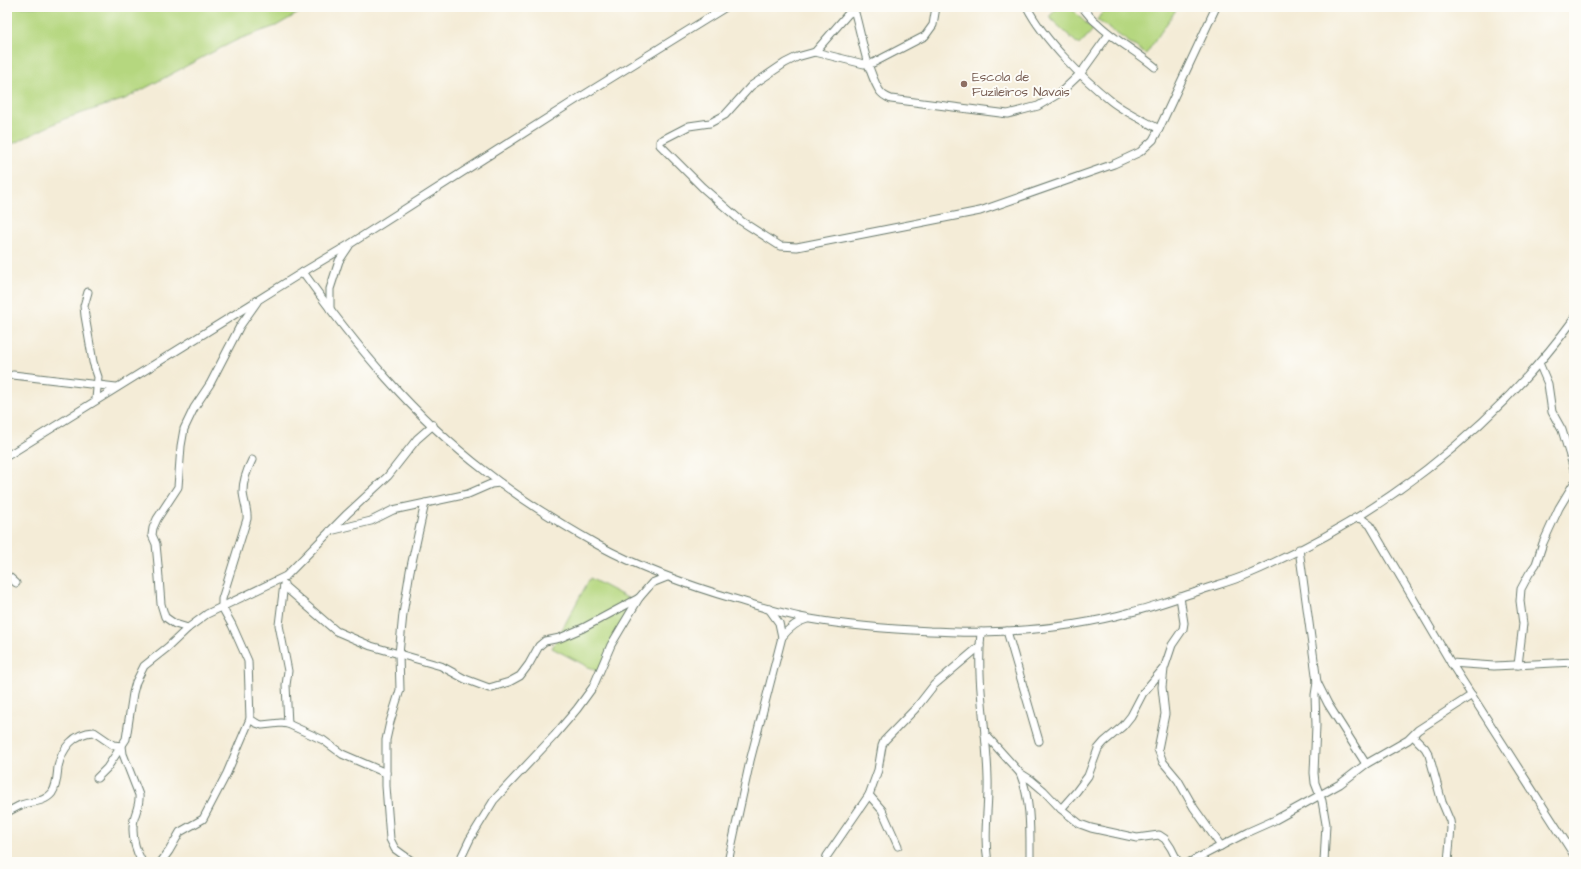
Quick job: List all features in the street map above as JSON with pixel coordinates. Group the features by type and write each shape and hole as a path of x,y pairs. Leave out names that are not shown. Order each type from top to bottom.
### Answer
{"street":[{"path":"7,456 96,399 350,244 574,101 726,7"},
{"path":"936,7 933,25 925,36 868,65 815,52 797,57 785,63 751,86 724,115 710,123 689,126 660,141 660,146 729,211 741,221 780,246 796,247 980,211 1114,164 1140,152 1153,140 1159,129 1216,7"},
{"path":"1027,7 1053,44 1112,102 1159,129"},
{"path":"1082,7 1095,22 1109,34 1140,54 1154,67"},
{"path":"815,52 848,14 853,11 855,12 868,65 879,90 884,96 891,99 1008,114 1038,106 1060,93 1081,73 1109,34"},
{"path":"330,309 330,289 334,274 350,244"},
{"path":"303,272 330,309 389,382 432,425 483,470 519,497 600,546 667,577 769,609 807,619 873,629 981,632 1074,624 1130,613 1243,576 1299,549 1377,506 1441,459 1494,412 1539,363 1574,319"},
{"path":"88,292 84,306 84,316 93,362 98,377 96,399"},
{"path":"188,628 175,624 165,616 160,604 156,544 152,535 153,528 157,519 178,488 184,429 194,408 210,384 240,326 260,298"},
{"path":"1539,363 1548,384 1552,412 1562,430 1574,470"},
{"path":"13,375 116,387"},
{"path":"97,778 107,768 126,739 133,693 136,682 144,666 168,647 188,628 207,614 286,576 388,476 417,439 432,425"},
{"path":"161,862 169,852 180,832 203,819 227,773 250,720 248,661 222,606 224,588 233,566 246,519 247,514 243,490 244,477 252,460"},
{"path":"330,532 371,521 393,510 468,494 491,484 500,483"},
{"path":"1518,665 1523,624 1520,601 1521,589 1536,564 1543,543 1559,508 1574,483"},
{"path":"413,862 395,849 390,839 386,774 386,740 400,690 399,654 403,614 410,571 425,503"},
{"path":"1370,525 1372,514 1377,506"},
{"path":"1356,518 1362,519 1370,525 1451,663 1574,855"},
{"path":"1299,549 1317,682 1315,695 1316,725 1314,773 1315,783 1322,801 1326,824 1324,862"},
{"path":"646,567 650,576 648,586"},
{"path":"7,575 16,583"},
{"path":"286,576 279,625 288,671 286,685 288,724"},
{"path":"459,862 470,839 494,800 554,736 593,687 611,645 639,598 652,583 667,577"},
{"path":"284,586 336,631 371,646 441,666 465,679 489,688 509,682 520,676 539,646 545,641 560,638 582,628 639,598"},
{"path":"1180,597 1184,623 1183,629 1172,645 1164,669 1162,687 1165,714 1158,749 1163,762 1178,780 1194,808 1221,846"},
{"path":"769,609 779,623 782,637"},
{"path":"728,862 750,761 782,637 787,630 797,622 807,619"},
{"path":"1007,630 1039,741"},
{"path":"981,632 980,646 988,782 986,831 986,853 988,862"},
{"path":"825,862 827,856 869,795 878,770 884,741 916,708 934,685 980,646"},
{"path":"1451,663 1494,666 1574,662"},
{"path":"1061,809 1088,776 1098,749 1123,726 1143,693 1164,669"},
{"path":"1317,682 1328,704 1366,764"},
{"path":"1190,862 1275,820 1340,784 1366,764 1413,736 1418,730 1472,695"},
{"path":"250,720 262,725 281,723 288,724 323,740 342,754 386,774"},
{"path":"7,812 22,805 42,800 52,793 55,787 61,756 70,741 84,734 94,732 113,745 122,746"},
{"path":"985,734 1020,773 1044,791 1061,809 1080,824 1091,828 1137,838 1159,835 1165,839 1172,848 1178,862"},
{"path":"1413,736 1425,748 1429,755 1442,802 1450,821 1451,828 1448,862"},
{"path":"122,746 123,754 140,800 134,820 133,832 137,853 142,862"},
{"path":"1020,773 1026,787 1028,798 1030,858"},
{"path":"869,795 882,810 898,846"}],"green space":[{"path":"7,7 309,7 276,26 239,39 205,56 125,99 64,119 10,145 7,148"},
{"path":"1058,7 1070,7 1093,30 1079,45 1049,17"},
{"path":"1106,7 1178,7 1146,54 1097,20"},
{"path":"590,578 635,602 598,672 552,648"}],"place":[{"name":"Escola de Fuzileiros Navais","path":"964,84"}]}
